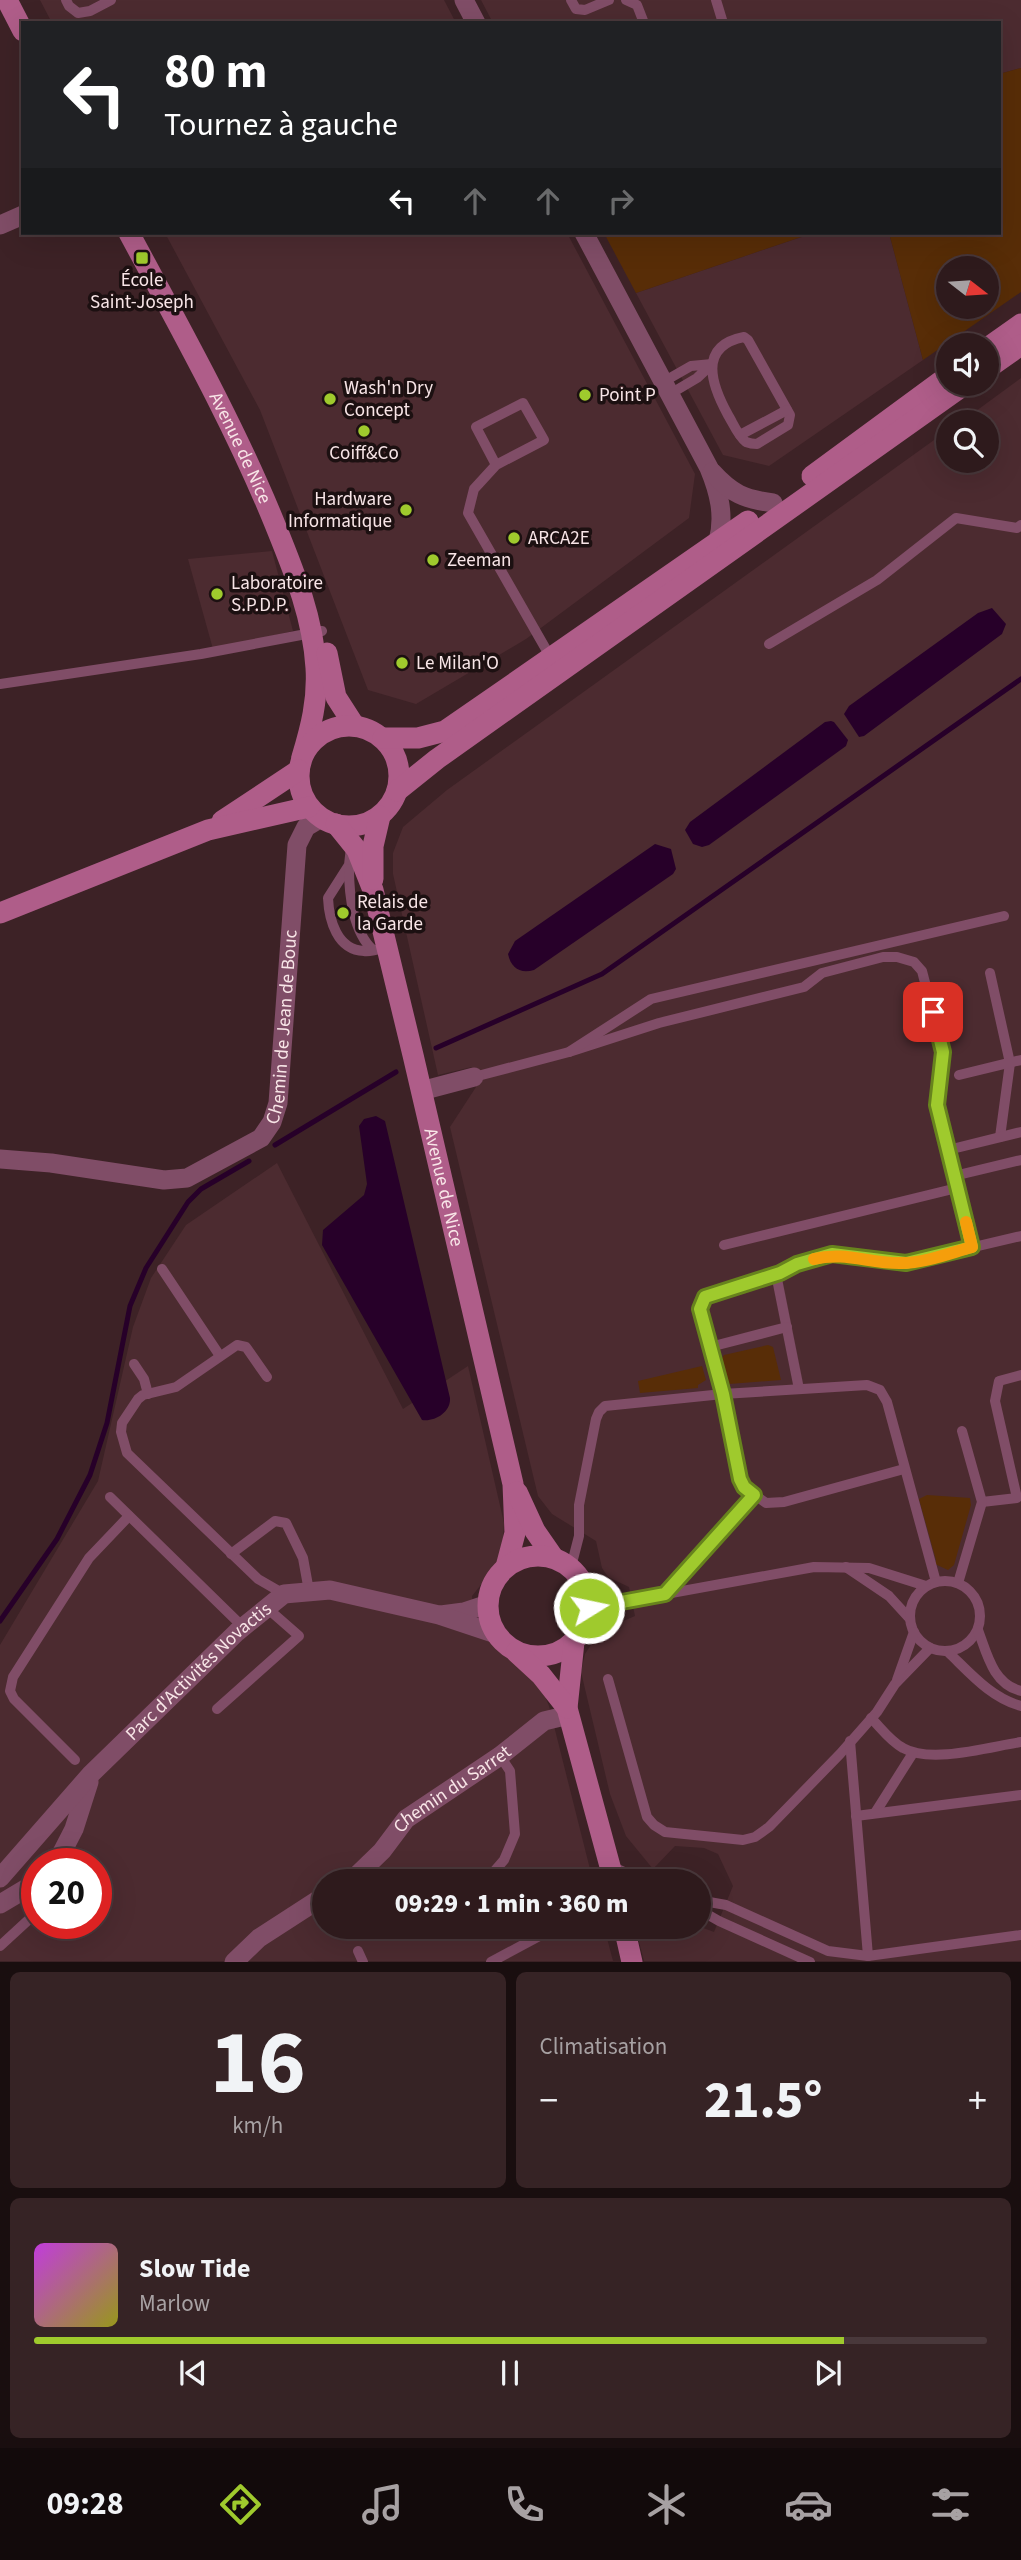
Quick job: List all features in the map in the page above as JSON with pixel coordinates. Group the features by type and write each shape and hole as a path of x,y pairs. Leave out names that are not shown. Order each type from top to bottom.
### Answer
{"main road":[{"path":"15,9 21,26"},
{"name":"Avenue de Nice","path":"130,235 245,453 293,567 317,632 336,697 354,725"},
{"name":"Avenue de Nice","path":"143,235 253,445 309,582 317,632 316,697 301,763"},
{"path":"999,340 1021,324"},
{"path":"999,361 1020,348"},
{"path":"383,738 418,738 445,731 773,503 936,385"},
{"path":"397,792 437,759 949,396"},
{"path":"0,913 208,830 301,763 314,739 332,728 354,725 370,729 383,738 398,763 400,777 397,792 380,816 366,823 351,826 329,822 208,830"},
{"path":"301,763 300,790 329,822"},
{"name":"Avenue de Nice","path":"380,816 373,846 373,890 380,949 414,1060 513,1484 515,1533 506,1567"},
{"name":"Avenue de Nice","path":"329,822 358,850 373,890"},
{"name":"Avenue de Nice","path":"513,1484 535,1531 562,1562"},
{"path":"515,1651 530,1656 546,1656 561,1651 574,1642 585,1626 589,1608 588,1593 581,1578 562,1562 528,1556 506,1567 495,1580 487,1615 496,1634 541,1675 568,1712"},
{"path":"574,1642 568,1712 611,1869"},
{"path":"627,1939 632,1962"}],"street":[{"path":"464,0 475,21"},
{"path":"0,225 21,216"},
{"path":"585,235 709,468 717,487 721,508 722,523 718,541"},
{"path":"709,468 734,493 754,501 773,503"},
{"name":"Chemin de Jean de Bouc","path":"0,1159 51,1163 164,1180 187,1178 261,1138 272,1122 278,1103 297,845 306,827 329,822"},
{"path":"421,1091 474,1077"},
{"name":"Parc d'Activités Novactis","path":"0,1878 91,1774 243,1626 284,1594 330,1590 439,1615 496,1634"},
{"name":"Parc d'Activités Novactis","path":"439,1615 464,1612 488,1604"},
{"name":"Chemin du Sarret","path":"363,1869 382,1851 406,1819 500,1756 544,1721 568,1712"},
{"name":"Parc d'Activités Novactis","path":"64,1848 74,1829 91,1774"},
{"path":"0,1904 21,1892"},
{"path":"234,1962 258,1938 312,1904"}],"lane":[{"path":"66,0 78,13 90,12 111,0"},
{"path":"571,0 576,9 585,10 608,0"},
{"path":"626,0 637,5 643,21"},
{"path":"716,0 722,21"},
{"path":"738,338 748,340 787,410 790,415 788,425 757,444 745,441 716,393 712,364 718,350 738,338"},
{"path":"666,388 691,366 712,364"},
{"path":"496,466 475,427 523,403 544,440 496,466 474,489 468,513 551,658"},
{"path":"740,435 787,410"},
{"path":"769,644 877,580 956,519 1017,528 1021,525"},
{"path":"0,684 201,654 317,632"},
{"path":"329,822 351,853 350,894 362,937 380,949"},
{"path":"349,865 328,898 336,933 341,941 350,947 364,951 380,949"},
{"path":"569,1052 651,999 1004,916"},
{"path":"474,1077 569,1052 659,1023 804,987 822,973 883,957 897,957 914,962 922,971 943,1052 937,1105 972,1247"},
{"path":"990,973 1016,1062 1000,1137"},
{"path":"959,1075 1016,1062"},
{"path":"948,1150 1021,1132"},
{"path":"954,1176 1021,1160"},
{"path":"724,1245 957,1188"},
{"path":"904,1469 784,1502 766,1503 744,1487 700,1309 705,1297 832,1254 906,1263 1021,1236"},
{"path":"162,1269 220,1356"},
{"path":"776,1274 799,1389"},
{"path":"710,1347 787,1327"},
{"path":"267,1377 246,1347 237,1345 176,1387 138,1399 122,1423 121,1432 127,1453 231,1555 258,1579 284,1594"},
{"path":"134,1364 144,1380 148,1394"},
{"path":"982,1502 1017,1498 995,1401 999,1381 1021,1375"},
{"path":"562,1562 579,1536 579,1510 585,1471 596,1419 602,1408 723,1394 867,1385 880,1390 887,1402 931,1584"},
{"path":"958,1583 982,1502 962,1431"},
{"path":"665,1594 754,1495"},
{"path":"110,1497 243,1626"},
{"path":"75,1760 14,1699 10,1690 13,1677 89,1558 130,1516"},
{"path":"231,1555 275,1521 286,1523 303,1558 309,1591"},
{"path":"845,1566 889,1597 910,1619 920,1642 930,1648 948,1652 991,1692 1021,1706"},
{"path":"589,1608 814,1567 869,1568 931,1584 958,1583 976,1597 981,1619 978,1630 966,1645 948,1652"},
{"path":"910,1619 914,1601 931,1584"},
{"path":"217,1709 299,1636 267,1608"},
{"path":"978,1630 997,1675 1013,1689 1021,1691"},
{"path":"895,1684 914,1632"},
{"path":"608,1679 647,1816 654,1825 664,1832 743,1840 755,1837 769,1827 871,1718 895,1684 930,1648"},
{"path":"871,1718 894,1741 914,1753 929,1756 1021,1742"},
{"path":"850,1741 868,1956"},
{"path":"875,1813 914,1753"},
{"path":"496,1869 504,1860 516,1834 510,1771 500,1756"},
{"path":"856,1815 1021,1795"},
{"path":"711,1902 726,1905 828,1951 868,1956 1021,1936"},
{"path":"711,1916 810,1962"},
{"path":"0,1946 21,1927"},
{"path":"491,1962 534,1939"},
{"path":"358,1951 363,1962"}],"shaded area":[{"path":"40,0 444,0 455,21 51,21"},
{"path":"481,0 1021,0 1021,68 1001,73 1001,21 492,21"},
{"path":"1021,68 1021,292 999,307 999,256 936,256 936,319 982,319 962,333 936,333 936,351 923,360 890,235 1001,235 1001,73"},
{"path":"166,235 568,235 695,474 689,518 526,639 416,704 368,690 260,410"},
{"path":"605,235 807,235 636,293"},
{"path":"807,235 890,235 923,360 769,466 723,455 636,293"},
{"path":"1021,378 1021,1961 644,1961 638,1939 711,1939 711,1931 714,1932 733,1886 718,1854 704,1848 675,1846 653,1869 626,1836 610,1794 581,1672 585,1654 594,1640 609,1627 635,1616 629,1587 608,1577 602,1568 596,1541 552,1514 538,1496 450,1127 476,1087 472,1067 438,1075 393,874 393,853 403,827 447,790 936,439 936,473 999,473 999,410 977,410"},
{"path":"272,551 293,631 213,649 188,559"},
{"path":"992,608 1006,624 1002,634 864,736 859,737 844,714 849,706 978,613"},
{"path":"831,721 848,740 846,746 709,845 702,847 693,844 685,830 690,822 825,722"},
{"path":"655,844 671,849 676,869 673,874 534,970 524,971 514,966 508,954 515,941"},
{"path":"376,1116 385,1121 450,1398 445,1412 432,1419 422,1420 322,1245 323,1230 364,1195 367,1184 359,1126 364,1119"},
{"path":"277,1163 403,1409 468,1366 504,1523 502,1558 472,1596 477,1635 495,1645 542,1689 549,1706 590,1869 312,1869 312,1939 607,1939 613,1961 0,1961 0,1645 98,1481 133,1327 151,1278 186,1225"},
{"path":"768,1345 773,1347 781,1380 729,1384 722,1358 724,1355"},
{"path":"702,1366 706,1380 698,1385 698,1388 640,1393 638,1381"},
{"path":"927,1495 970,1498 971,1505 954,1565 948,1570 935,1564 919,1499"}],"waterway":[{"path":"436,1048 602,974 1021,679"},
{"path":"275,1145 396,1072"},
{"path":"0,1621 57,1539 90,1475 107,1423 130,1306 146,1268 188,1202 201,1189 249,1161"}],"slow traffic":[{"path":"814,1259 832,1254 906,1263 972,1247 966,1222"}],"place":[{"name":"École Saint-Joseph","path":"142,258"},
{"name":"Point P","path":"585,395"},
{"name":"Wash'n Dry Concept","path":"330,399"},
{"name":"Coiff&Co","path":"364,431"},
{"name":"Hardware Informatique","path":"406,510"},
{"name":"ARCA2E","path":"514,538"},
{"name":"Zeeman","path":"433,560"},
{"name":"Laboratoire S.P.D.P.","path":"217,594"},
{"name":"Le Milan'O","path":"402,663"},
{"name":"Relais de la Garde","path":"343,913"}],"route":[{"path":"589,1608 665,1594 754,1495 744,1487 740,1479 723,1394 700,1309 705,1297 832,1254 906,1263 972,1247 937,1105 943,1052 933,1012"}]}
